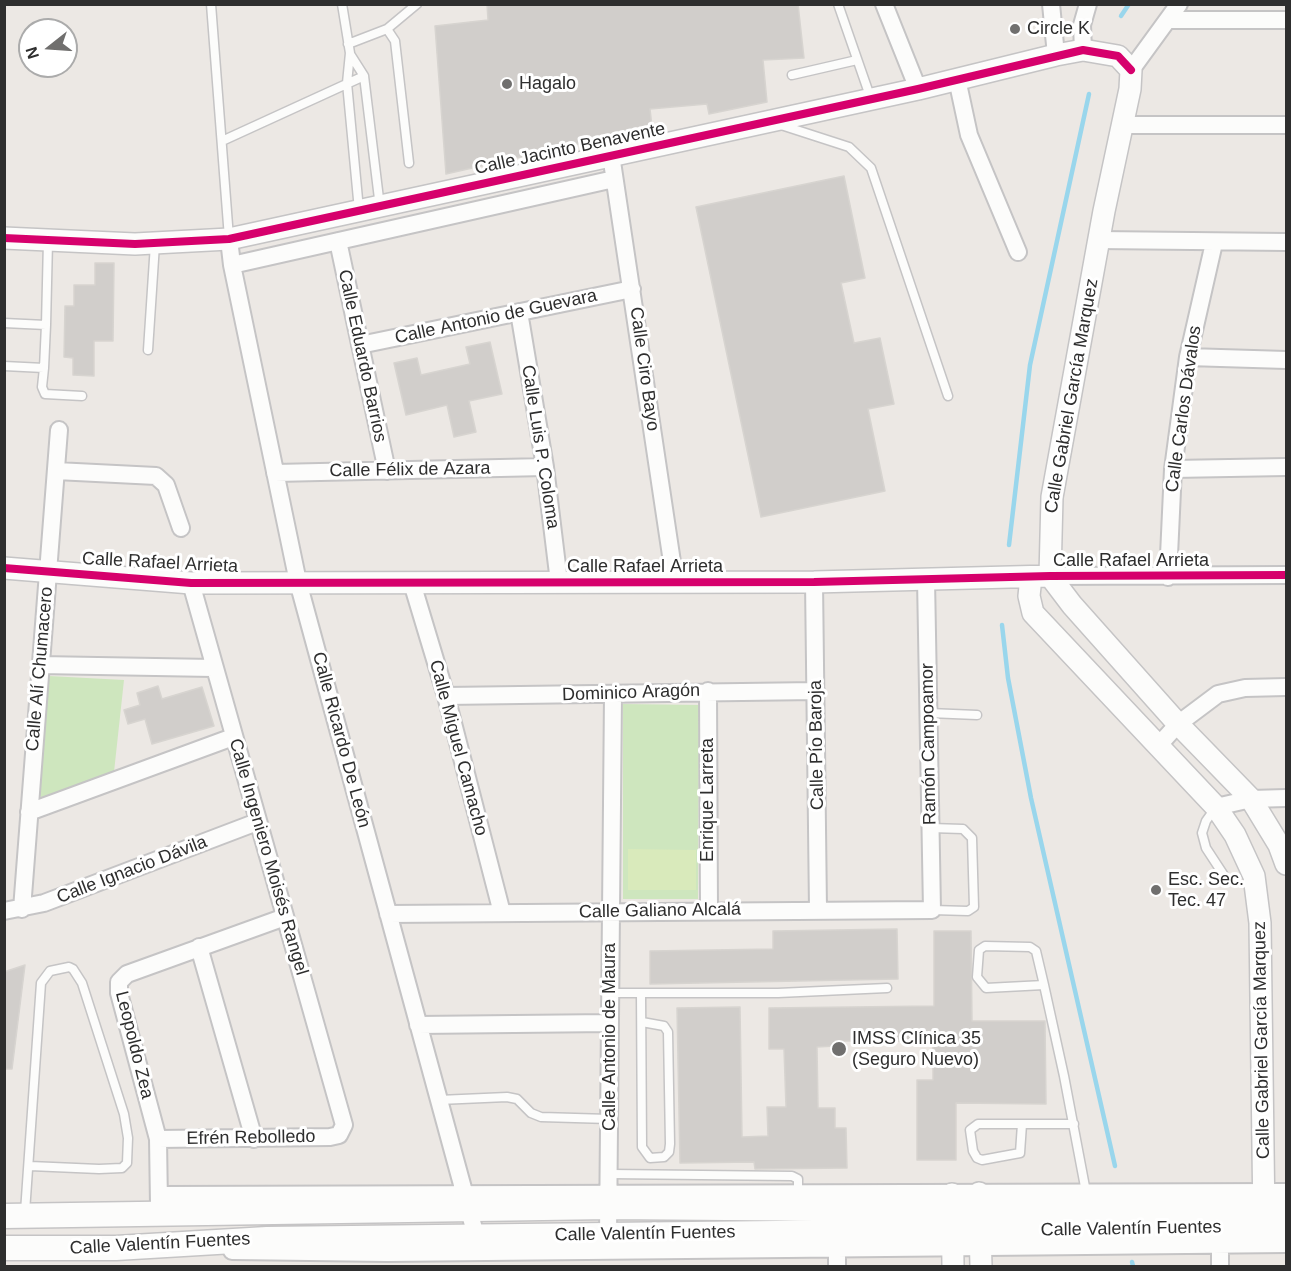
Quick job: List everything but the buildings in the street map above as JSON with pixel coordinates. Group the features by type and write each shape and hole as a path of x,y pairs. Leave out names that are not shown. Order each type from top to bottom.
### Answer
{"main road":[{"name":"Calle Valentín Fuentes","path":"14,1216 53,1215 159,1205 610,1200 952,1219 980,1229 1093,1212 1138,1217 1220,1218 1273,1212"},
{"name":"Calle Valentín Fuentes","path":"4,1248 116,1248 203,1243 387,1252 476,1236 713,1233 798,1211"},
{"path":"53,1215 55,1248"},
{"path":"713,1233 742,1249"}],"street":[{"path":"884,4 918,89"},
{"path":"1051,4 1056,55"},
{"path":"1083,50 1082,25 1088,4"},
{"path":"1131,70 1170,20 1179,4"},
{"path":"1170,20 1287,20"},
{"name":"Calle Jacinto Benavente","path":"4,238 155,244 229,239 918,89 1056,55 1083,50 1118,56 1131,70"},
{"name":"Calle Gabriel García Marquez","path":"1131,70 1130,89 1098,240 1040,577 1029,596 1033,613 1216,807 1246,856 1254,876 1260,923 1273,1212"},
{"path":"957,79 969,135 1018,252"},
{"path":"1121,125 1287,125"},
{"name":"Calle Ciro Bayo","path":"611,156 675,582"},
{"path":"232,265 614,179"},
{"name":"Calle Ricardo De León","path":"229,239 232,265 298,582 476,1236"},
{"path":"1098,240 1287,242"},
{"name":"Calle Eduardo Barrios","path":"338,241 387,471"},
{"name":"Calle Carlos Dávalos","path":"1168,577 1173,469 1188,357 1214,243"},
{"name":"Calle Antonio de Guevara","path":"360,345 632,289"},
{"name":"Calle Luis P. Coloma","path":"519,312 545,467 560,582"},
{"path":"1188,357 1287,360"},
{"name":"Calle Alí Chumacero","path":"22,909 59,430"},
{"name":"Calle Félix de Azara","path":"275,473 545,467"},
{"path":"1173,469 1287,468"},
{"path":"56,471 156,476 166,484 181,528"},
{"name":"Calle Rafael Arrieta","path":"4,568 191,583 814,582 1287,575"},
{"path":"1040,577 1072,605 1178,724 1251,799 1279,844 1287,864"},
{"name":"Ramón Campoamor","path":"926,579 932,910"},
{"name":"Calle Pío Baroja","path":"814,582 818,909"},
{"name":"Calle Ingeniero Moisés Rangel","path":"191,583 213,668 343,1122 342,1132"},
{"name":"Calle Miguel Camacho","path":"412,583 446,696 502,913"},
{"path":"40,665 213,668"},
{"path":"1158,746 1178,724 1218,694 1245,688 1287,687"},
{"name":"Enrique Larreta","path":"708,691 709,910"},
{"name":"Dominico Aragón","path":"446,696 816,691"},
{"name":"Calle Antonio de Maura","path":"608,1235 613,695"},
{"path":"29,812 233,737"},
{"path":"1216,807 1251,799 1287,798"},
{"name":"Calle Ignacio Dávila","path":"4,911 44,903 258,822"},
{"name":"Calle Galiano Alcalá","path":"388,914 818,909 932,910"},
{"name":"Leopoldo Zea","path":"159,1205 158,1139 119,993 119,982 127,974 285,917"},
{"path":"199,947 254,1139"},
{"path":"418,1025 610,1023"},
{"name":"Efrén Rebolledo","path":"158,1139 330,1137 342,1132"},
{"path":"1273,1212 1287,1192"},
{"path":"387,1252 389,1202"},
{"path":"798,1211 952,1219 980,1229 1093,1212 1138,1217 1220,1218 1287,1244"},
{"path":"1220,1218 1220,1266"},
{"path":"203,1243 229,1251 272,1259 387,1252 837,1248 952,1219"},
{"path":"952,1219 953,1266"},
{"path":"837,1248 837,1266"}],"lane":[{"path":"211,4 229,239"},
{"path":"342,4 350,53 347,83 370,209"},
{"path":"348,44 387,29 417,4"},
{"path":"838,4 871,99"},
{"path":"387,29 395,41 408,163"},
{"path":"350,53 364,76 370,209"},
{"path":"792,75 857,60"},
{"path":"222,141 364,76"},
{"path":"769,121 849,147 871,168 948,396"},
{"path":"48,241 42,387 45,394 82,396"},
{"path":"147,350 155,244"},
{"path":"4,323 46,325"},
{"path":"4,366 44,368"},
{"path":"929,713 977,715"},
{"path":"1216,807 1206,821 1202,833 1206,848 1225,877"},
{"path":"931,828 963,830 972,838 974,907 968,911 932,910"},
{"path":"1044,985 986,988 977,977 979,950 985,946 1033,948 1044,985 1093,1212"},
{"path":"14,1216 30,1166 41,983 50,971 69,968 73,969 82,983 124,1114 128,1138 127,1163 122,1168 99,1170 30,1166"},
{"path":"610,993 778,993 887,988"},
{"path":"641,993 642,1148 650,1158 664,1157 669,1152 670,1144 668,1032 664,1026 642,1022"},
{"path":"439,1100 507,1097 517,1099 531,1113 541,1117 609,1119"},
{"path":"1022,1124 1020,1153 982,1160 977,1158 973,1151 970,1130 973,1126 1022,1124 1074,1124"},
{"path":"610,1174 792,1176 798,1179 798,1211"}],"green space":[{"path":"49,676 124,680 114,772 41,799 39,791"},
{"path":"623,704 699,705 698,899 623,899"},
{"path":"628,849 696,850 696,890 628,890"}],"waterway":[{"path":"1121,16 1129,4"},
{"path":"1009,545 1030,365 1089,94"},
{"path":"1002,625 1008,678 1031,798 1115,1166"},
{"path":"1132,1262 1133,1266"}],"cycle path":[{"path":"4,238 135,244 229,239 918,89 1083,50 1118,56 1131,70"},
{"path":"4,568 191,583 814,582 1050,576 1286,575"}],"place":[{"name":"Circle K","path":"1015,29"},
{"name":"Hagalo","path":"507,84"},
{"name":"Esc. Sec. Tec. 47","path":"1156,890"},
{"name":"IMSS Clínica 35 (Seguro Nuevo)","path":"839,1049"}]}
